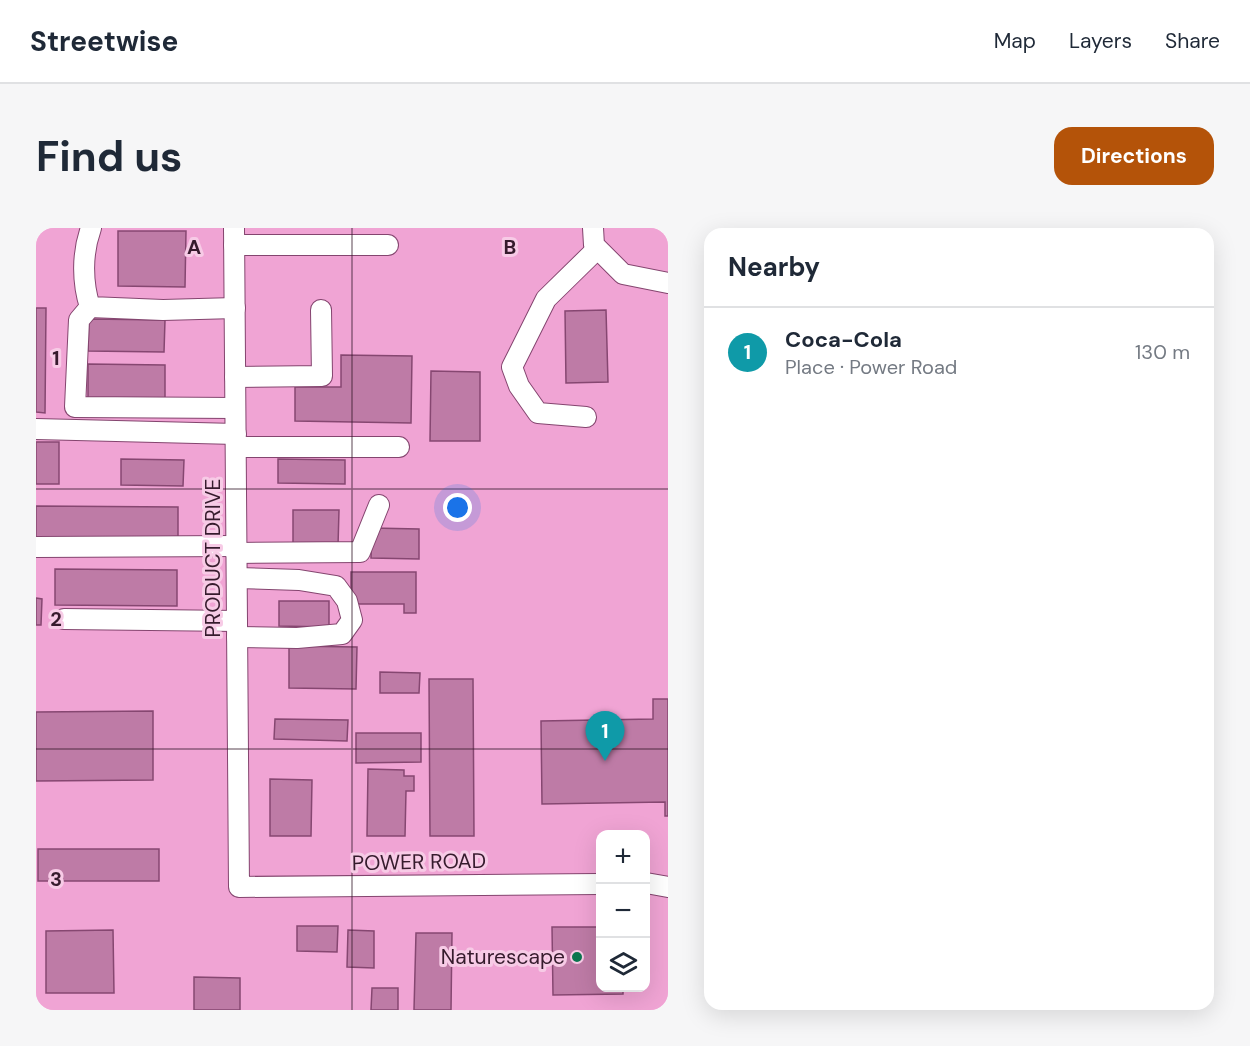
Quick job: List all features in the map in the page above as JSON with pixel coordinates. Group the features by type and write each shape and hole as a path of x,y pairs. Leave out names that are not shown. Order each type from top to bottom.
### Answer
{"street":[{"path":"90,307 85,293 84,266 91,228"},
{"path":"593,228 594,245 623,274 668,283"},
{"path":"234,236 388,245"},
{"name":"PRODUCT DRIVE","path":"234,236 239,887"},
{"path":"586,417 538,413 519,386 513,367 546,299 597,249"},
{"path":"90,307 163,310 235,308"},
{"path":"90,307 79,320 75,407 236,408"},
{"path":"235,377 322,376 321,310"},
{"path":"36,429 236,441 399,447"},
{"path":"37,547 360,552 379,505"},
{"path":"64,619 237,629 297,638 342,634 352,620 347,601 336,586 299,580 237,578"},
{"name":"POWER ROAD","path":"239,887 596,884"},
{"path":"650,884 668,887"}],"shaded area":[{"path":"36,228 668,228 668,1010 36,1010"}],"building":[{"path":"118,231 186,231 185,287 118,286"},
{"path":"36,308 46,308 45,413 36,412"},
{"path":"606,310 608,382 566,383 565,311"},
{"path":"89,319 165,320 164,352 88,351"},
{"path":"341,355 412,356 411,423 295,421 295,387 341,387"},
{"path":"88,364 165,365 165,402 88,401"},
{"path":"431,371 480,372 480,441 430,441"},
{"path":"36,442 59,442 59,484 36,484"},
{"path":"121,459 184,460 183,486 121,485"},
{"path":"278,459 345,460 345,484 278,483"},
{"path":"36,506 178,507 178,538 36,537"},
{"path":"293,510 339,510 338,546 293,545"},
{"path":"372,528 419,529 419,559 371,558"},
{"path":"55,569 177,570 177,606 55,605"},
{"path":"351,572 416,572 416,613 404,613 404,604 351,604"},
{"path":"36,598 42,599 41,625 36,625"},
{"path":"279,601 329,601 329,627 279,626"},
{"path":"289,646 357,647 356,689 289,688"},
{"path":"380,672 420,673 419,693 380,693"},
{"path":"429,679 473,679 474,836 430,836"},
{"path":"653,699 668,699 668,816 665,816 665,802 542,804 541,721 653,719"},
{"path":"153,711 153,780 36,781 36,712"},
{"path":"275,719 348,720 347,741 274,739"},
{"path":"356,733 421,733 421,762 356,763"},
{"path":"368,769 404,770 404,776 414,776 414,791 406,791 405,836 367,836"},
{"path":"270,779 312,780 311,836 270,836"},
{"path":"38,849 159,849 159,881 38,881"},
{"path":"297,926 338,926 337,952 297,951"},
{"name":"Naturescape","path":"552,927 596,927 596,992 623,992 623,994 553,995"},
{"path":"113,930 114,993 46,993 46,931"},
{"path":"348,930 374,931 374,968 347,967"},
{"path":"416,933 452,933 451,1010 414,1010"},
{"path":"194,977 240,978 240,1010 194,1010"},
{"path":"372,988 398,988 398,1010 371,1010"}],"place":[{"name":"Coca-Cola","path":"605,761"},
{"name":"Naturescape","path":"577,957"}]}
